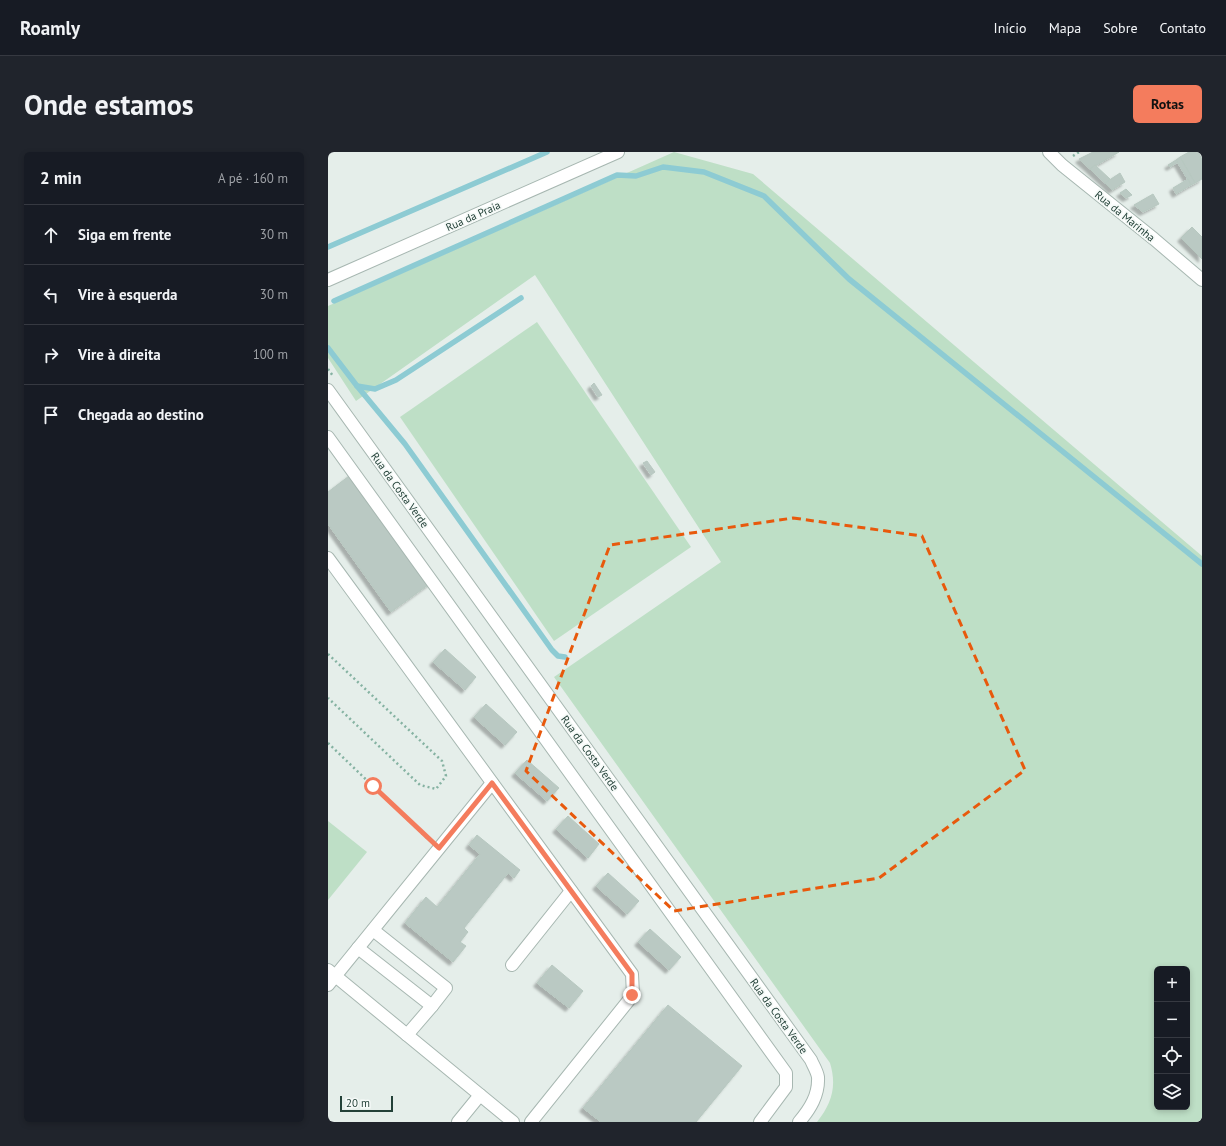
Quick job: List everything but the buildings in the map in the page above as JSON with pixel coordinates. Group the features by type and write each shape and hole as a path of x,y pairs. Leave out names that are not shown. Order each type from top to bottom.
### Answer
{"street":[{"name":"Rua da Praia","path":"328,280 618,152"},
{"name":"Rua da Marinha","path":"1049,152 1062,165 1154,239 1202,280"},
{"name":"Rua da Costa Verde","path":"328,390 811,1060 818,1076 816,1093 811,1108 799,1122"},
{"path":"328,438 786,1073 786,1087 760,1122"},
{"path":"328,558 632,974 632,995 531,1122"},
{"path":"492,783 358,948 330,977 407,1035 513,1122"},
{"path":"512,965 571,891"},
{"path":"373,930 446,988 407,1035"},
{"path":"358,948 432,1006"},
{"path":"458,1122 480,1095"}],"path":[{"path":"328,654 442,761 446,776 436,789 420,785 328,698"},
{"path":"328,743 439,848"}],"highlighted area":[{"path":"793,518 922,536 1025,770 879,878 674,911 526,771 610,545"}],"green space":[{"path":"674,152 753,174 1202,556 1202,1122 817,1122 830,1101 832,1094 833,1079 830,1063 554,677 721,562 535,275 356,401 328,358 328,306"},
{"path":"537,322 691,547 554,641 400,417"},
{"path":"328,821 367,852 328,900"}],"waterway":[{"path":"328,247 547,152"},
{"path":"334,301 617,175 636,176 663,167 704,172 764,196 849,279 1202,564"},
{"path":"328,348 357,386 375,389 396,380 521,298"},
{"path":"357,386 405,444 552,650 558,656 565,657"}],"route":[{"path":"373,786 439,848 492,783 632,974 632,995"}]}
